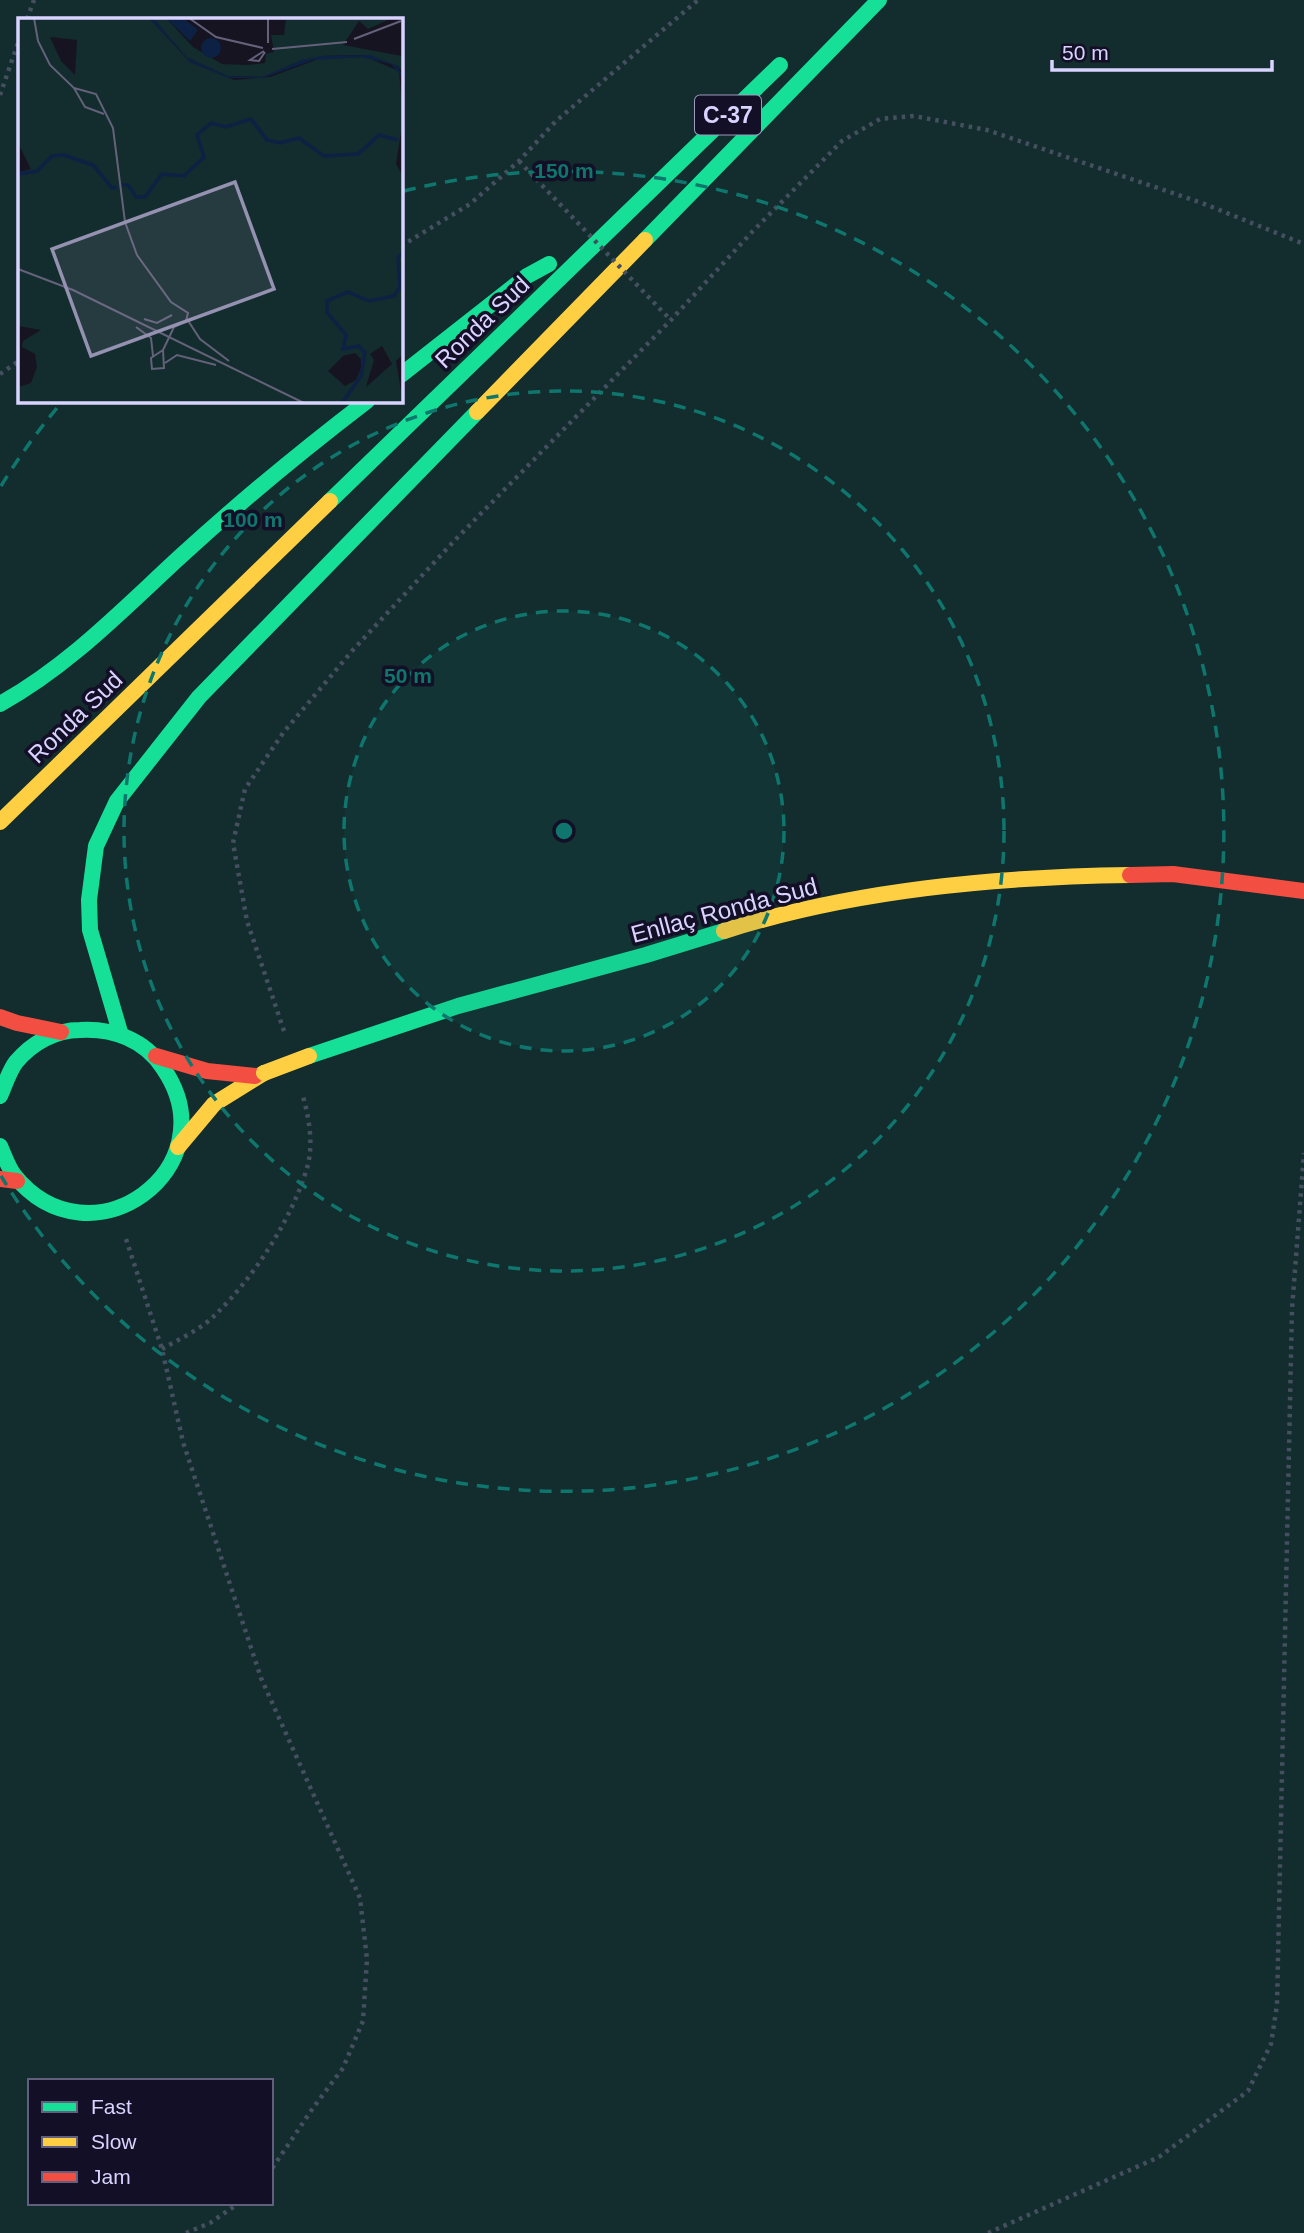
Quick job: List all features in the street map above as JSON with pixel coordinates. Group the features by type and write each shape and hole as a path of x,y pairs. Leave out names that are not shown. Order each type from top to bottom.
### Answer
{"main road":[{"path":"120,1032 90,930 89,900 96,846 117,801 199,697 879,0"},
{"name":"Ronda Sud","path":"0,822 787,58"},
{"path":"402,374 527,276 611,228"},
{"path":"0,704 27,690 60,666 193,544 366,402"},
{"name":"Enllaç Ronda Sud","path":"178,1147 214,1104 259,1074 458,1006 646,955 767,917 908,890 1044,876 1173,874 1304,891"},
{"path":"0,1017 61,1032"},
{"path":"0,1146 4,1160 17,1181 46,1204 80,1214 116,1210 144,1196 165,1175 178,1147 182,1122 179,1098 171,1075 156,1056 139,1042 120,1032 101,1028 61,1032 43,1040 26,1052 12,1068 1,1091"},
{"name":"Enllaç Ronda Sud","path":"156,1056 207,1071 259,1074"},
{"path":"0,1069 1,1091"},
{"path":"0,1179 17,1181"}],"path":[{"path":"27,18 33,0"},
{"path":"402,245 470,204 519,161 556,121 698,0"},
{"path":"0,96 18,43"},
{"path":"286,1038 247,921 233,843 245,789 283,733 352,651 842,141 880,119 914,116 987,131 1202,204 1304,244"},
{"path":"519,161 671,320"},
{"path":"0,374 18,362"},
{"path":"162,1349 214,1317 245,1283 273,1242 307,1167 310,1125 301,1088"},
{"path":"988,2233 1159,2157 1248,2091 1271,2044 1277,2005 1292,1309 1304,1153"},
{"path":"116,1210 162,1349 183,1441 261,1678 360,1898 367,1959 363,2021 343,2068 273,2167"},
{"path":"186,2233 210,2223 236,2205"}],"green space":[{"path":"0,0 1304,0 1304,2233 0,2233"}],"traffic: fast":[{"path":"645,240 879,0"},
{"path":"330,501 780,65"},
{"path":"402,374 527,276 549,264"},
{"path":"0,704 73,654 227,515 366,402"},
{"path":"120,1032 90,930 89,900 96,846 117,801 199,697 477,412"},
{"path":"309,1056 458,1006 724,931"},
{"path":"0,1096 16,1062 29,1049 62,1032 92,1030 116,1034 147,1050 163,1068 180,1105 180,1140 166,1171 143,1195 113,1209 79,1212 45,1202 14,1175 0,1146"}],"traffic: slow":[{"path":"477,412 645,240"},
{"path":"0,822 330,501"},
{"path":"724,931 823,905 925,888 1027,879 1130,875"},
{"path":"264,1073 309,1056"},
{"path":"178,1147 214,1104 264,1073"}],"traffic: jam":[{"path":"1130,875 1173,874 1304,891"},
{"path":"0,1017 61,1032"},
{"path":"156,1056 207,1071 255,1076"},
{"path":"0,1179 17,1181"}]}
